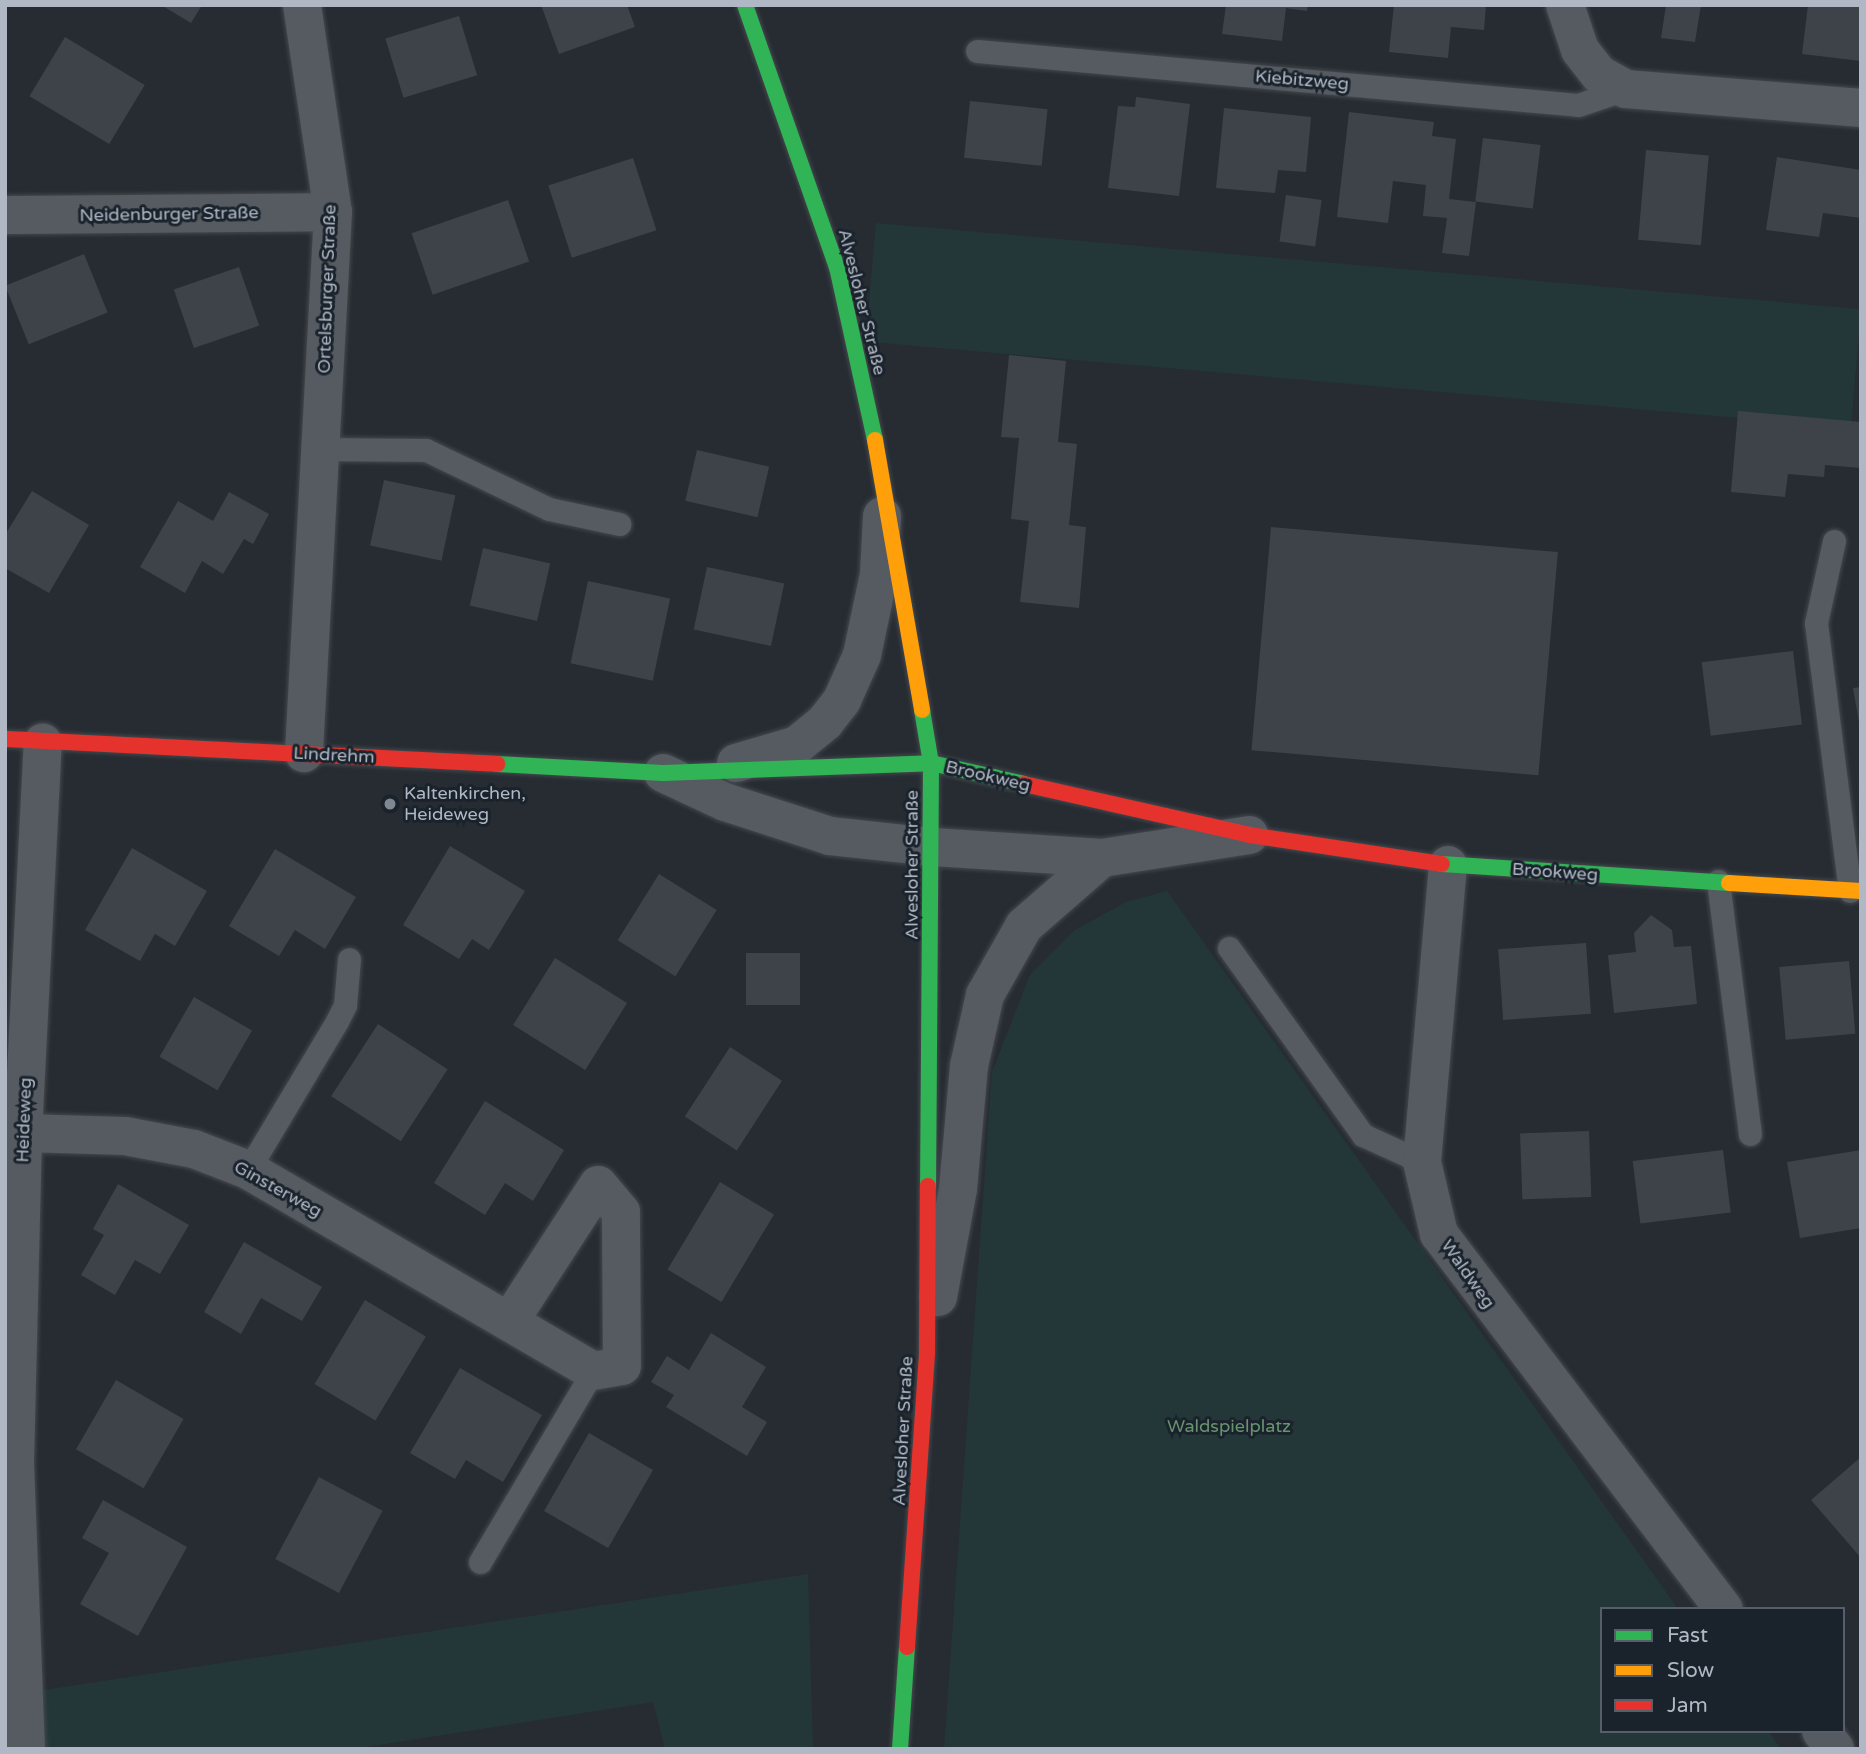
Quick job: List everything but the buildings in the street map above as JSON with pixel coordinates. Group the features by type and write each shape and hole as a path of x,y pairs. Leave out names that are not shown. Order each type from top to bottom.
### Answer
{"street":[{"name":"Ortelsburger Straße","path":"302,5 333,212 304,753"},
{"name":"Alvesloher Straße","path":"745,5 837,267 884,479 930,763 933,847 928,1351 900,1749"},
{"name":"Kiebitzweg","path":"1565,5 1580,50 1599,74 1626,89 1861,108"},
{"name":"Neidenburger Straße","path":"5,215 333,212"},
{"path":"682,773 797,745 825,722 842,699 862,655 879,574 884,479"},
{"name":"Lindrehm","path":"5,739 682,773 930,763"},
{"name":"Heideweg","path":"26,1749 10,1464 23,1133 43,743"},
{"name":"Brookweg","path":"930,763 1250,835 1448,865 1855,891"},
{"name":"Lindrehm","path":"682,773 725,802 830,836 933,847"},
{"name":"Brookweg","path":"933,847 1102,858 1250,835"},
{"path":"928,1351 958,1189 969,1066 985,995 1024,926 1102,858"},
{"name":"Waldweg","path":"1448,865 1422,1162 1439,1234 1722,1607"},
{"name":"Ginsterweg","path":"23,1133 125,1136 194,1149 247,1170 593,1371"},
{"path":"509,1322 598,1185 621,1212 622,1366 593,1371"},
{"path":"1823,1733 1835,1749"}],"lane":[{"name":"Kiebitzweg","path":"976,51 1578,105 1626,89"},
{"path":"320,449 426,450 548,509 619,524"},
{"path":"1834,541 1816,622 1855,891"},
{"path":"1718,881 1750,1134"},
{"path":"1229,948 1363,1135 1422,1162"},
{"path":"247,1170 345,1006 349,960"},
{"path":"480,1562 593,1371"}],"green space":[{"path":"876,223 1861,309 1851,428 866,342"},
{"name":"Waldspielplatz","path":"1167,891 1677,1607 1600,1607 1600,1733 1769,1733 1781,1749 944,1749 992,1072 1030,975 1075,930 1126,902"},
{"path":"808,1574 813,1749 665,1749 653,1702 353,1749 5,1749 5,1696"}],"traffic: fast":[{"path":"745,5 837,267 875,440"},
{"path":"922,710 931,763 928,1186"},
{"path":"497,764 663,773 931,763 1024,784"},
{"path":"1442,864 1729,883"},
{"path":"900,1749 907,1647"}],"traffic: slow":[{"path":"875,440 922,710"},
{"path":"1729,883 1861,891"}],"traffic: jam":[{"path":"5,739 497,764"},
{"path":"1024,784 1250,835 1442,864"},
{"path":"907,1647 927,1351 928,1186"}],"place":[{"name":"Kaltenkirchen, Heideweg","path":"390,804"}]}
